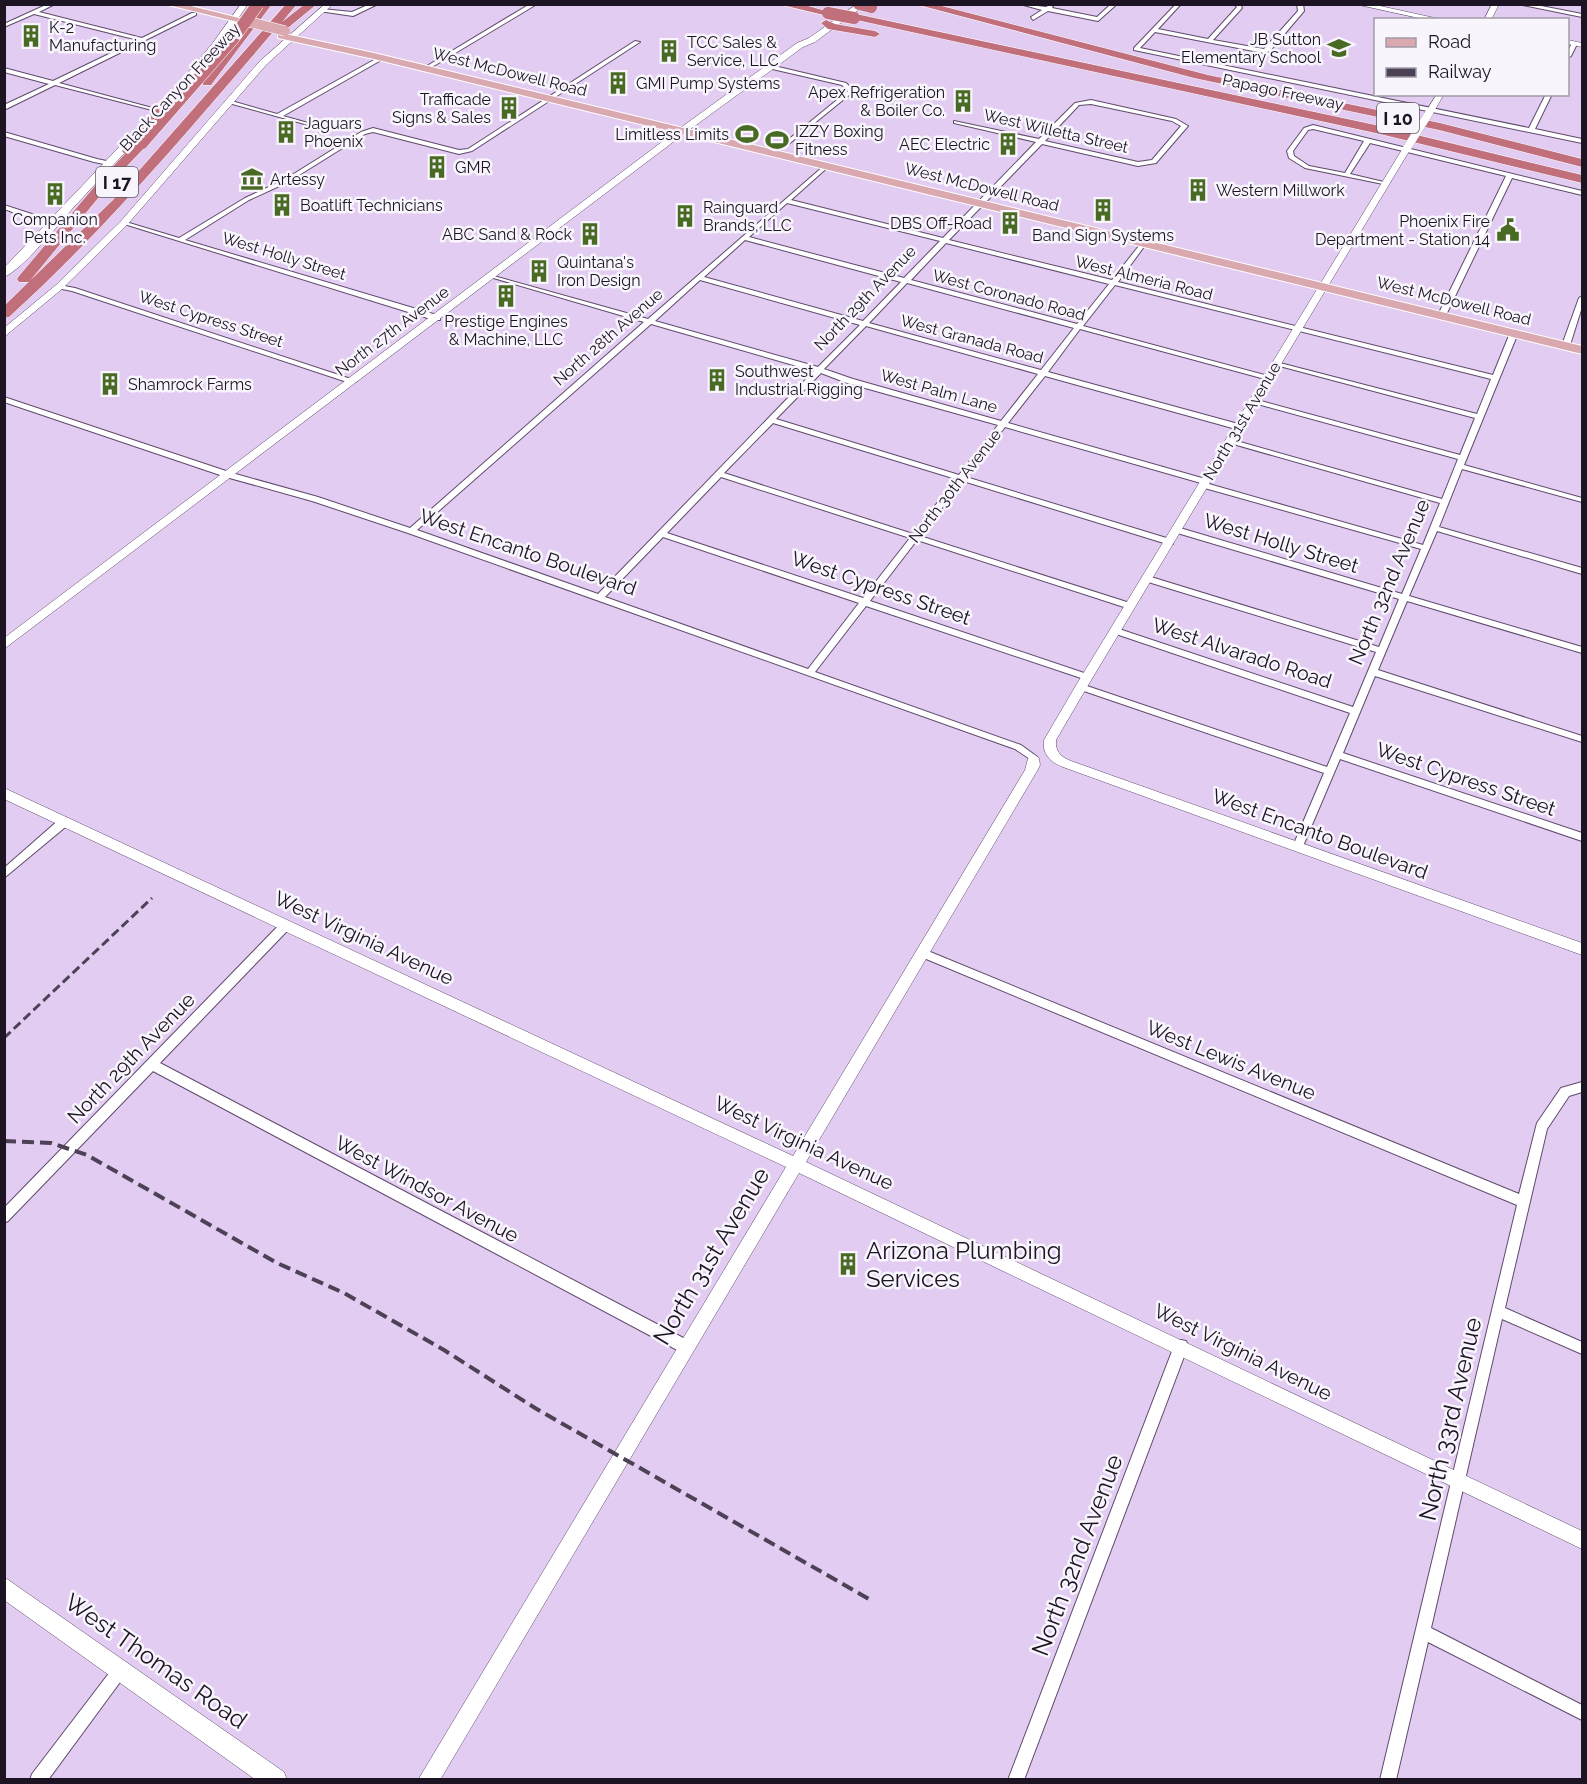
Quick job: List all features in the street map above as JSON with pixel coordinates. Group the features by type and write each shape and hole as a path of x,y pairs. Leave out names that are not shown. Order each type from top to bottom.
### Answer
{"highway":[{"path":"104,183 227,46 258,4"},
{"path":"212,87 267,4"},
{"path":"4,302 86,226 283,4"},
{"name":"Black Canyon Freeway","path":"4,314 86,237 283,4"},
{"name":"Black Canyon Freeway","path":"4,295 24,279 82,221 292,4"},
{"path":"212,87 312,4"},
{"path":"783,4 829,19 1235,99"},
{"path":"799,4 829,19"},
{"path":"920,4 1211,79"},
{"path":"864,5 887,10"},
{"name":"Papago Freeway","path":"829,19 855,18 927,33 1476,152 1582,180"},
{"name":"Papago Freeway","path":"945,23 1440,127 1582,163"},
{"path":"24,279 104,183 158,111"},
{"path":"86,237 124,209 211,121"}],"main road":[{"path":"4,334 59,287 124,223 211,121 278,49 288,34 330,4"},
{"name":"North 27th Avenue","path":"4,645 682,131 800,45 812,40 829,19 851,4"},
{"name":"West McDowell Road","path":"169,5 194,14 363,50 377,57"},
{"name":"West McDowell Road","path":"169,5 211,13 239,22"},
{"path":"211,13 231,12 245,5"},
{"path":"4,274 57,221 239,22 245,5"},
{"name":"North 27th Avenue","path":"829,19 864,5"},
{"name":"West McDowell Road","path":"288,34 311,43 377,57 1582,350"},
{"path":"278,49 292,43 311,43"},
{"name":"West Thomas Road","path":"4,1587 276,1779"}],"street":[{"path":"4,26 54,4"},
{"path":"322,11 353,14 376,4"},
{"path":"425,69 535,4"},
{"path":"1022,4 1098,19 1115,4"},
{"path":"1033,18 1052,4"},
{"path":"1179,4 1136,49 1430,112 1582,141"},
{"path":"1153,30 1264,51 1268,50 1301,10 1300,4"},
{"path":"1358,4 1431,18"},
{"path":"1520,4 1582,16"},
{"path":"1209,41 1238,5"},
{"path":"35,13 141,39"},
{"path":"4,108 194,14"},
{"path":"180,240 247,199 285,181 363,133 373,130 466,152 637,42"},
{"path":"1571,43 1582,45"},
{"path":"278,116 377,57"},
{"path":"770,67 844,84 851,91 774,154"},
{"path":"4,70 158,111"},
{"name":"North 31st Avenue","path":"1050,749 1050,740 1084,682 1322,286 1440,96"},
{"path":"1531,131 1548,96"},
{"path":"228,102 317,127"},
{"name":"North 29th Avenue","path":"599,598 1077,104 1083,102 1174,120 1185,125 1157,160 1150,164"},
{"name":"West Willetta Street","path":"956,122 1138,164 1150,164"},
{"path":"1386,184 1307,167 1291,157 1292,148 1309,127 1582,193"},
{"path":"4,134 109,163"},
{"path":"1346,176 1367,142"},
{"name":"North 28th Avenue","path":"411,531 826,166"},
{"path":"1442,315 1510,175"},
{"name":"West Almeria Road","path":"786,201 1496,378"},
{"path":"4,207 46,221 57,221"},
{"name":"West Holly Street","path":"124,223 436,318"},
{"name":"West Coronado Road","path":"744,238 1268,377"},
{"name":"North 30th Avenue","path":"810,672 1144,243"},
{"name":"West Palm Lane","path":"492,276 1425,548"},
{"name":"West Granada Road","path":"699,278 1239,427"},
{"name":"West Cypress Street","path":"59,287 79,291 353,381"},
{"path":"1566,345 1582,300"},
{"name":"North 32nd Avenue","path":"1298,846 1445,502 1514,333"},
{"path":"1276,364 1480,417"},
{"name":"West Encanto Boulevard","path":"4,399 229,475 308,496 411,531 1018,747 1033,758"},
{"path":"1254,402 1582,500"},
{"path":"771,420 1170,542"},
{"path":"1230,442 1445,502"},
{"path":"719,474 1130,606"},
{"path":"1434,528 1582,571"},
{"name":"West Holly Street","path":"1177,530 1582,650"},
{"name":"West Cypress Street","path":"662,534 864,602 1331,772"},
{"path":"1148,579 1382,651"},
{"name":"West Alvarado Road","path":"1116,631 1356,711"},
{"path":"1372,672 1582,739"},
{"name":"West Encanto Boulevard","path":"1050,749 1056,759 1067,764 1582,949"},
{"name":"West Cypress Street","path":"1338,754 1582,837"},
{"name":"North 31st Avenue","path":"428,1779 1031,771 1033,758"},
{"name":"West Virginia Avenue","path":"4,793 1181,1346 1582,1540"},
{"path":"4,874 65,821"},
{"name":"North 29th Avenue","path":"4,1217 285,926"},
{"name":"West Lewis Avenue","path":"923,953 1524,1202"},
{"name":"West Windsor Avenue","path":"151,1064 686,1347"},
{"name":"North 33rd Avenue","path":"1388,1779 1541,1127 1565,1092 1582,1087"},
{"path":"1498,1311 1582,1348"},
{"name":"North 32nd Avenue","path":"1016,1779 1181,1346"},
{"path":"1423,1632 1582,1713"},
{"path":"38,1779 121,1669"}],"railway":[{"path":"4,1038 152,898"},
{"path":"4,1141 51,1143 87,1155 277,1263 344,1293 444,1350 535,1408 869,1599"}],"place":[{"name":"K-2 Manufacturing","path":"31,36"},
{"name":"JB Sutton Elementary School","path":"1339,48"},
{"name":"TCC Sales & Service, LLC","path":"669,51"},
{"name":"GMI Pump Systems","path":"618,83"},
{"name":"Apex Refrigeration & Boiler Co.","path":"963,101"},
{"name":"Trafficade Signs & Sales","path":"509,108"},
{"name":"Jaguars Phoenix","path":"286,132"},
{"name":"Limitless Limits","path":"747,134"},
{"name":"IZZY Boxing Fitness","path":"777,140"},
{"name":"AEC Electric","path":"1008,144"},
{"name":"GMR","path":"437,167"},
{"name":"Artessy","path":"252,179"},
{"name":"Western Millwork","path":"1198,190"},
{"name":"Companion Pets Inc.","path":"55,194"},
{"name":"Boatlift Technicians","path":"282,205"},
{"name":"Band Sign Systems","path":"1103,210"},
{"name":"Rainguard Brands, LLC","path":"685,216"},
{"name":"DBS Off-Road","path":"1010,223"},
{"name":"Phoenix Fire Department - Station 14","path":"1508,230"},
{"name":"ABC Sand & Rock","path":"590,234"},
{"name":"Quintana's Iron Design","path":"539,271"},
{"name":"Prestige Engines & Machine, LLC","path":"506,296"},
{"name":"Southwest Industrial Rigging","path":"717,380"},
{"name":"Shamrock Farms","path":"110,384"},
{"name":"Arizona Plumbing Services","path":"848,1264"}]}
